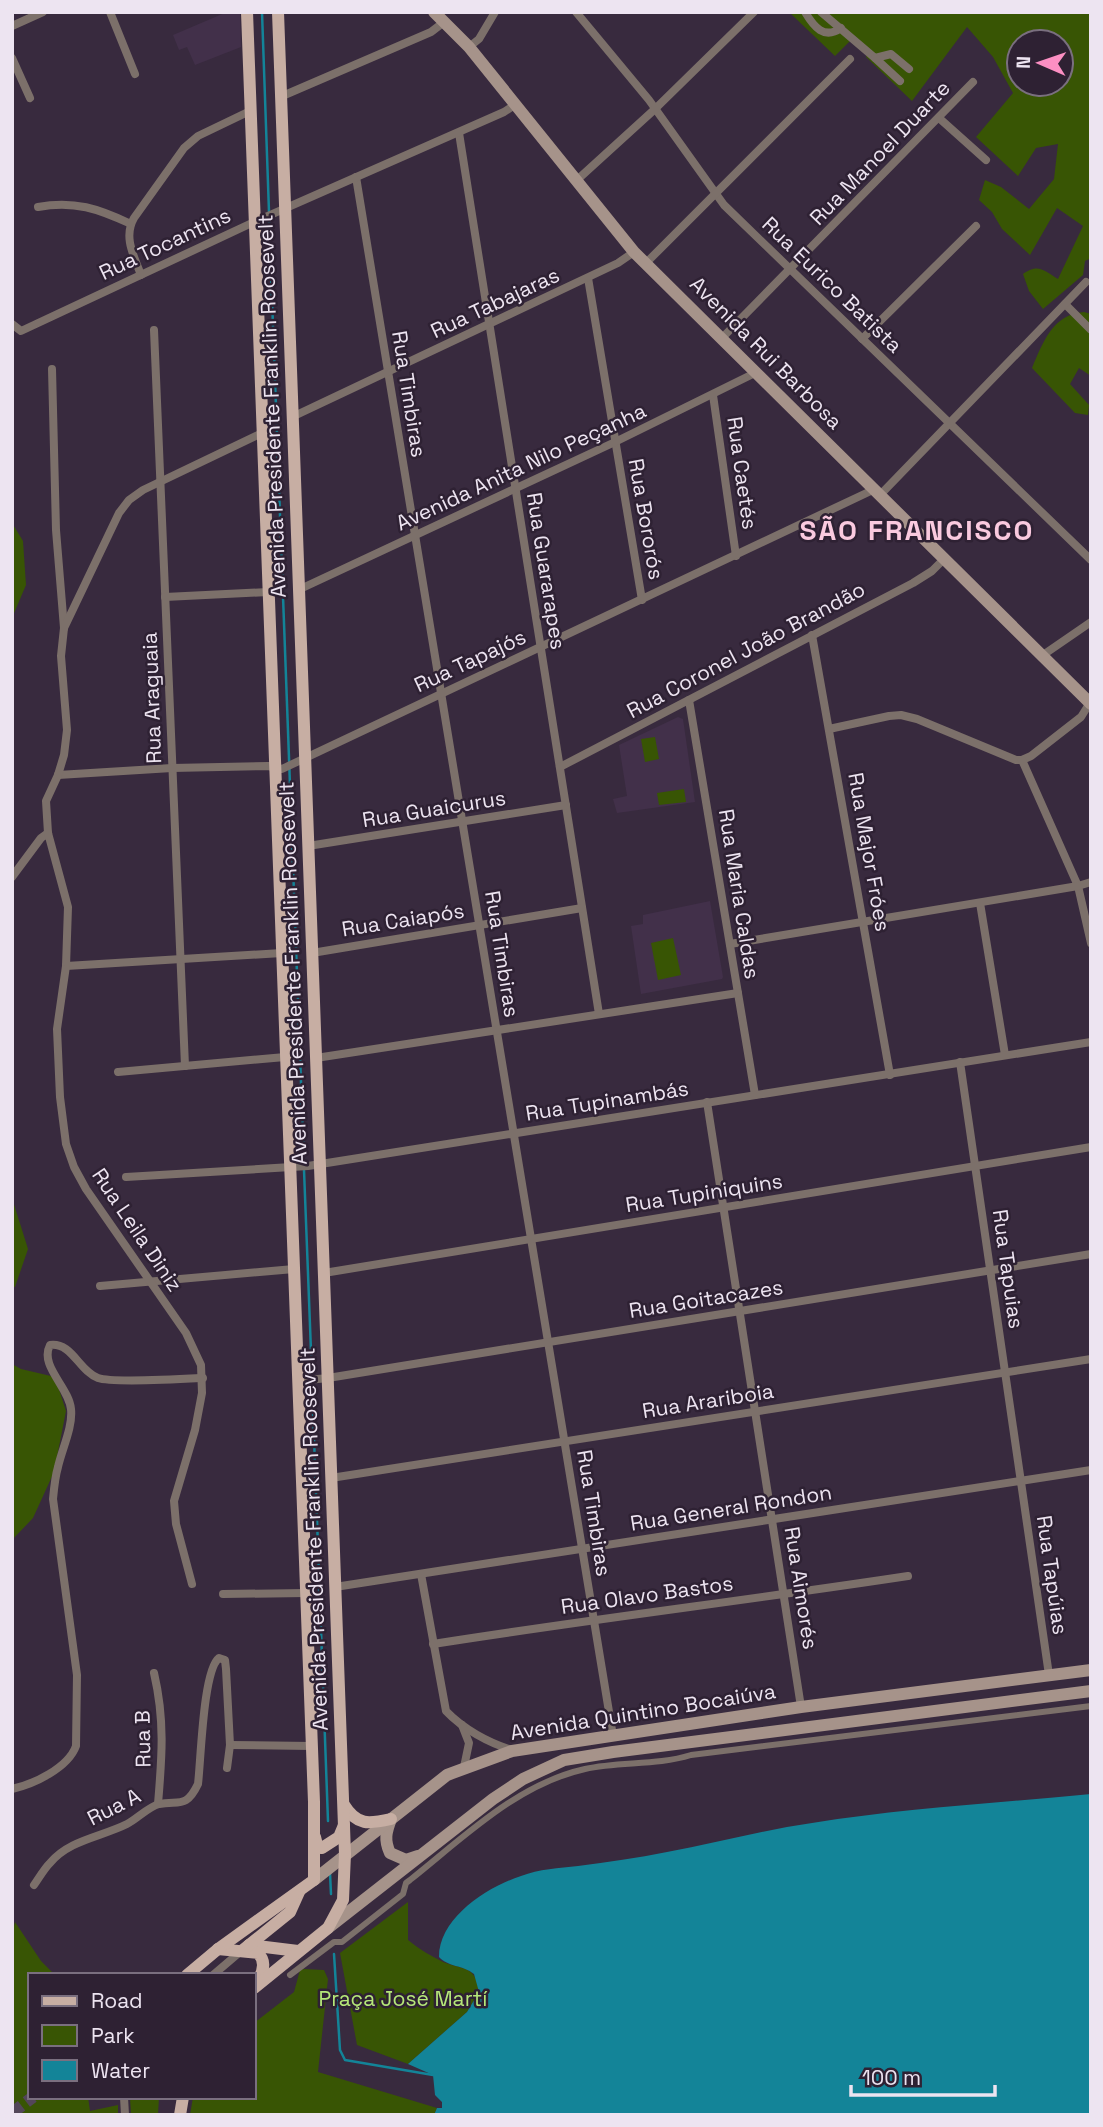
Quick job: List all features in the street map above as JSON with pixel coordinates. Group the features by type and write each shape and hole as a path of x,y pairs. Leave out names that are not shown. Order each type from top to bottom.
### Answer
{"main road":[{"name":"Avenida Presidente Franklin Roosevelt","path":"247,12 250,111 259,219 262,433 278,768 285,1057 293,1168 294,1269 303,1381 314,1880"},
{"name":"Avenida Presidente Franklin Roosevelt","path":"278,12 280,210 299,590 300,761 308,846 316,1058 314,1165 324,1273 323,1379 331,1478 345,1821 343,1900 328,1928"},
{"name":"Avenida Rui Barbosa","path":"434,12 469,47 634,252 1090,702"},
{"name":"Avenida Quintino Bocaiúva","path":"189,1973 218,1949 300,1892 435,1783 464,1767 512,1751 801,1707 1091,1670"},
{"name":"Avenida Quintino Bocaiúva","path":"256,1985 503,1791 543,1768 564,1760 1091,1691"},
{"path":"344,1805 350,1816 359,1821 378,1822 391,1819"},
{"path":"391,1819 386,1832 386,1844 390,1853 406,1860 422,1854"},
{"path":"315,1837 317,1844 323,1848 339,1837 345,1821"},
{"path":"246,1947 290,1912 300,1892"},
{"path":"246,1947 262,1958 263,1971 256,1983"},
{"path":"218,1949 246,1947 298,1951"}],"street":[{"path":"12,26 43,12"},
{"path":"110,12 135,74"},
{"path":"469,47 479,39 495,12"},
{"name":"Rua Eurico Batista","path":"576,12 655,109 715,195 1091,560"},
{"path":"577,180 655,109 754,12"},
{"path":"805,12 824,33 833,33 841,28"},
{"path":"821,12 900,81"},
{"path":"280,97 431,32 444,22"},
{"path":"875,58 891,54 909,69"},
{"path":"12,58 30,98"},
{"path":"646,263 850,59"},
{"name":"Rua Manoel Duarte","path":"723,337 973,82"},
{"name":"Rua Tocantins","path":"12,324 21,331 259,219 505,112 516,104"},
{"path":"141,275 130,243 131,224 184,148 198,136 250,111"},
{"path":"939,118 986,160"},
{"name":"Rua Guararapes","path":"458,133 599,1014"},
{"name":"Rua Timbiras","path":"356,177 613,1736"},
{"path":"38,207 54,204 80,205 97,209 131,224"},
{"path":"862,339 976,226"},
{"name":"Rua Tabajaras","path":"292,417 588,278 634,252"},
{"name":"Rua Bororós","path":"588,278 642,600"},
{"path":"878,491 949,423 1086,282"},
{"path":"1065,304 1091,330"},
{"name":"Rua Araguaia","path":"154,330 185,1066"},
{"path":"52,369 56,530 64,628 61,656 66,730 64,755 58,775"},
{"name":"Avenida Anita Nilo Peçanha","path":"299,590 615,442 757,372"},
{"name":"Rua Caetés","path":"713,395 736,556"},
{"path":"64,628 105,548 119,513 129,500 143,490 262,433"},
{"name":"Rua Tapajós","path":"58,775 172,768 278,768 300,761 878,491"},
{"name":"Rua Coronel João Brandão","path":"560,767 913,583 932,571 945,558"},
{"path":"165,597 268,592"},
{"path":"1044,655 1091,622"},
{"name":"Rua Major Fróes","path":"813,635 890,1075"},
{"name":"Rua Maria Caldas","path":"689,700 755,1095"},
{"path":"829,729 901,715 1022,760 1081,717 1090,702"},
{"path":"1022,760 1078,886 1091,943"},
{"name":"Rua Leila Diniz","path":"58,775 46,801 48,833 68,907 66,966 57,1029 58,1070 66,1144 86,1189 195,1349 203,1378 202,1393 195,1430 174,1501 176,1524 192,1584"},
{"name":"Rua Guaicurus","path":"308,846 566,805"},
{"path":"12,877 41,838 48,833"},
{"path":"730,944 1078,886 1091,881"},
{"path":"980,903 1005,1055"},
{"name":"Rua Caiapós","path":"312,953 582,908"},
{"path":"66,966 282,953"},
{"path":"316,1058 738,993"},
{"name":"Rua Tupinambás","path":"127,1177 293,1168 1091,1042"},
{"path":"118,1072 285,1057"},
{"name":"Rua Tapuias","path":"960,1062 1021,1481"},
{"name":"Rua Aimorés","path":"707,1102 801,1707"},
{"name":"Rua Tupiniquins","path":"324,1273 1091,1147"},
{"name":"Rua Goitacazes","path":"303,1381 1091,1254"},
{"path":"100,1286 294,1269"},
{"path":"12,1789 34,1781 64,1763 73,1754 76,1746 77,1675 53,1499 71,1408 57,1375 48,1362 47,1351 50,1345 58,1343 88,1372 106,1380 203,1378"},
{"name":"Rua Arariboia","path":"331,1478 1091,1359"},
{"name":"Rua General Rondon","path":"335,1587 1091,1470"},
{"name":"Rua Tapúias","path":"1021,1481 1049,1675"},
{"path":"421,1574 446,1711 489,1742 512,1751"},
{"name":"Rua Olavo Bastos","path":"433,1644 908,1576"},
{"path":"223,1594 306,1593"},
{"name":"Rua A","path":"34,1885 50,1862 68,1847 113,1831 158,1804 184,1801 195,1791 198,1784 209,1679 216,1659 223,1658 226,1669 230,1745"},
{"name":"Rua B","path":"154,1673 162,1708 163,1746 158,1804"},
{"path":"290,1975 334,1942 342,1942 403,1895 410,1880 492,1815 532,1789 569,1773 610,1765 625,1766 676,1760 691,1755 1091,1706"},
{"path":"460,1723 469,1742 464,1767"},
{"path":"227,1768 230,1745 312,1746"},
{"path":"215,1973 246,1947"}],"shaded area":[{"path":"227,12 240,12 241,47 195,65 187,47 179,50 173,35"},
{"path":"678,717 683,719 695,802 617,813 613,799 627,796 619,745"},
{"path":"710,901 722,979 641,994 631,926 643,924 643,915"}],"green space":[{"path":"789,12 1091,12 1091,258 1085,261 1083,275 1043,309 1029,291 1023,274 1037,269 1058,279 1083,226 1057,208 1030,255 1002,229 992,212 979,200 985,180 1001,187 1029,209 1054,179 1058,144 1036,148 1018,176 976,137 1009,98 1075,98 1075,28 1005,28 1005,79 993,57 967,27 912,101 866,57 869,51 855,36 835,56"},
{"path":"1084,312 1091,314 1091,376 1079,368 1070,384 1089,405 1088,415 1075,413 1032,368 1050,331 1064,318"},
{"path":"12,523 23,541 26,585 12,618"},
{"path":"655,737 659,759 645,762 641,739"},
{"path":"684,789 686,802 659,805 657,793"},
{"path":"673,938 681,975 658,980 651,943"},
{"path":"12,1198 28,1249 15,1287 12,1287"},
{"path":"12,1364 21,1369 55,1377 66,1411 54,1472 33,1518 12,1540"},
{"name":"Praça José Martí","path":"408,1902 408,1940 439,1960 472,1973 479,1992 467,2012 408,2064 357,2045 340,1953"},
{"path":"15,1922 41,1961 53,1973 28,1973 28,2099 88,2099 90,2111 118,2105 118,2115 12,2115 12,1934"},
{"path":"300,1970 324,1970 328,1979 318,2072 437,2108 434,2115 190,2115 193,2099 256,2099 256,2021 294,1992"},
{"path":"130,2099 159,2099 158,2115 131,2115"}],"water":[{"path":"1091,1794 1091,2115 434,2115 437,2108 442,2108 442,2102 435,2095 433,2075 408,2064 467,2012 479,1992 474,1974 439,1957 447,1929 467,1906 508,1881 542,1870 645,1856 775,1829 847,1818"}],"waterway":[{"path":"262,12 269,212"},
{"path":"269,218 304,1163"},
{"path":"304,1170 312,1377"},
{"path":"312,1383 328,1821"},
{"path":"330,1873 331,1894"},
{"path":"334,1954 340,2050 345,2060 433,2075"}],"tunnel":[{"path":"12,2113 30,2099"}],"district":[{"name":"SÃO FRANCISCO","path":"917,530"}]}
